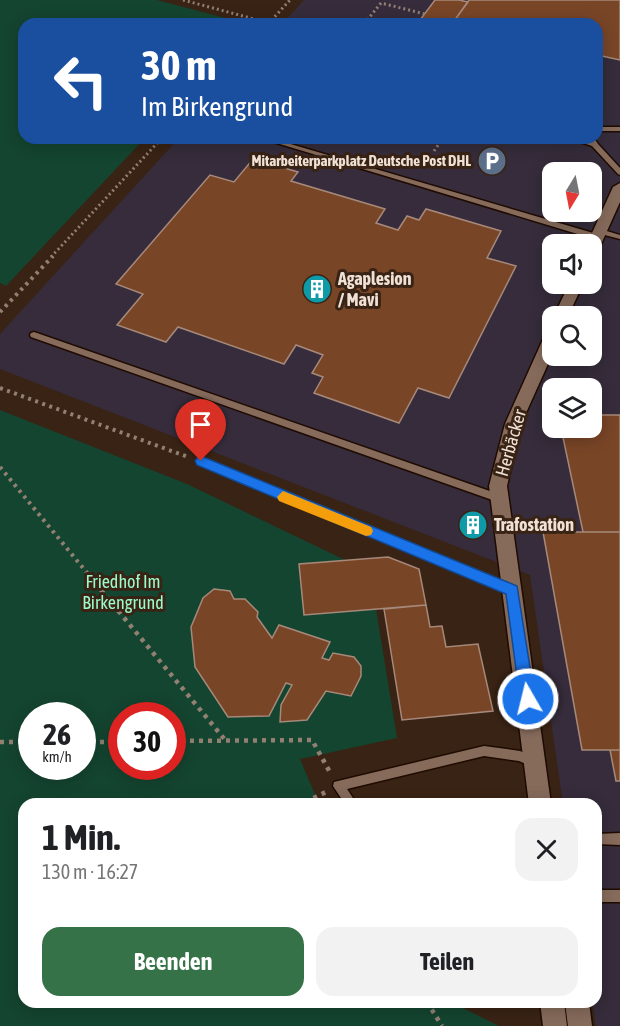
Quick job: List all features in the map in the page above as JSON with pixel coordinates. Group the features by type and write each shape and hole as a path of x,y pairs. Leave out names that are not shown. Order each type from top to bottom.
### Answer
{"street":[{"path":"599,234 620,187"},
{"name":"Herbäcker","path":"540,798 537,764 498,486 513,424 542,359"},
{"path":"553,1008 555,1026"},
{"path":"578,1008 580,1026"}],"lane":[{"path":"603,129 620,129"},
{"path":"285,144 599,234"},
{"path":"595,144 612,160 620,173"},
{"path":"602,234 620,237"},
{"path":"34,335 501,499"},
{"path":"201,461 512,590"},
{"path":"347,798 338,786 484,751 520,756 537,764"},
{"path":"602,839 620,839"},
{"path":"602,896 620,896"}],"path":[{"path":"183,0 250,18"},
{"path":"273,18 290,0"},
{"path":"369,18 381,3 425,14"},
{"path":"0,312 156,144"},
{"path":"434,151 439,144"},
{"path":"0,388 201,461"},
{"path":"0,467 226,741"},
{"path":"186,741 312,740 338,786 313,798"},
{"path":"0,742 18,742"},
{"path":"431,1008 442,1026"}],"shaded area":[{"path":"304,0 620,0 620,1026 596,1026 593,1008 602,1008 602,798 562,798 530,575 0,369 0,334 174,144 603,144 603,18 288,18"}],"green space":[{"path":"0,0 157,0 225,18 18,18 18,144 139,144 6,286 0,283"},
{"name":"Friedhof Im Birkengrund","path":"0,410 187,484 370,572 397,738 300,759 316,798 18,798 18,1008 463,1008 499,1026 0,1026"}],"building":[{"path":"435,0 468,2 456,18 422,18"},
{"path":"469,0 620,0 620,60 603,56 603,18 456,18"},
{"name":"Agaplesion / Mavi","path":"253,159 298,172 291,181 385,209 376,223 398,230 407,216 419,220 426,209 501,231 487,258 516,266 449,398 418,388 399,423 314,393 323,377 312,373 323,355 296,345 284,364 178,327 166,342 117,325 143,294 116,284 210,175 234,182"},
{"path":"602,415 620,415 620,532 583,532 563,438 602,438"},
{"name":"Trafostation","path":"469,517 477,517 477,534 469,534"},
{"path":"543,532 620,532 620,750 582,750"},
{"path":"388,557 419,569 426,605 304,615 299,564"},
{"path":"214,589 230,591 234,599 245,599 258,612 257,617 272,638 279,625 330,642 322,658 329,660 333,653 354,657 361,666 361,676 351,696 326,691 307,720 280,722 281,705 292,685 286,683 269,716 228,717 195,667 191,627 203,598"},
{"path":"426,605 430,627 442,626 446,647 478,644 493,711 402,720 384,609"},
{"path":"610,750 620,750 620,781 616,781"}],"slow traffic":[{"path":"283,497 366,531"}],"place":[{"name":"Mitarbeiterparkplatz Deutsche Post DHL","path":"492,161"},
{"name":"Agaplesion / Mavi","path":"317,289"},
{"name":"Trafostation","path":"473,525"}],"route":[{"path":"201,461 222,472 512,590 528,699"}]}
